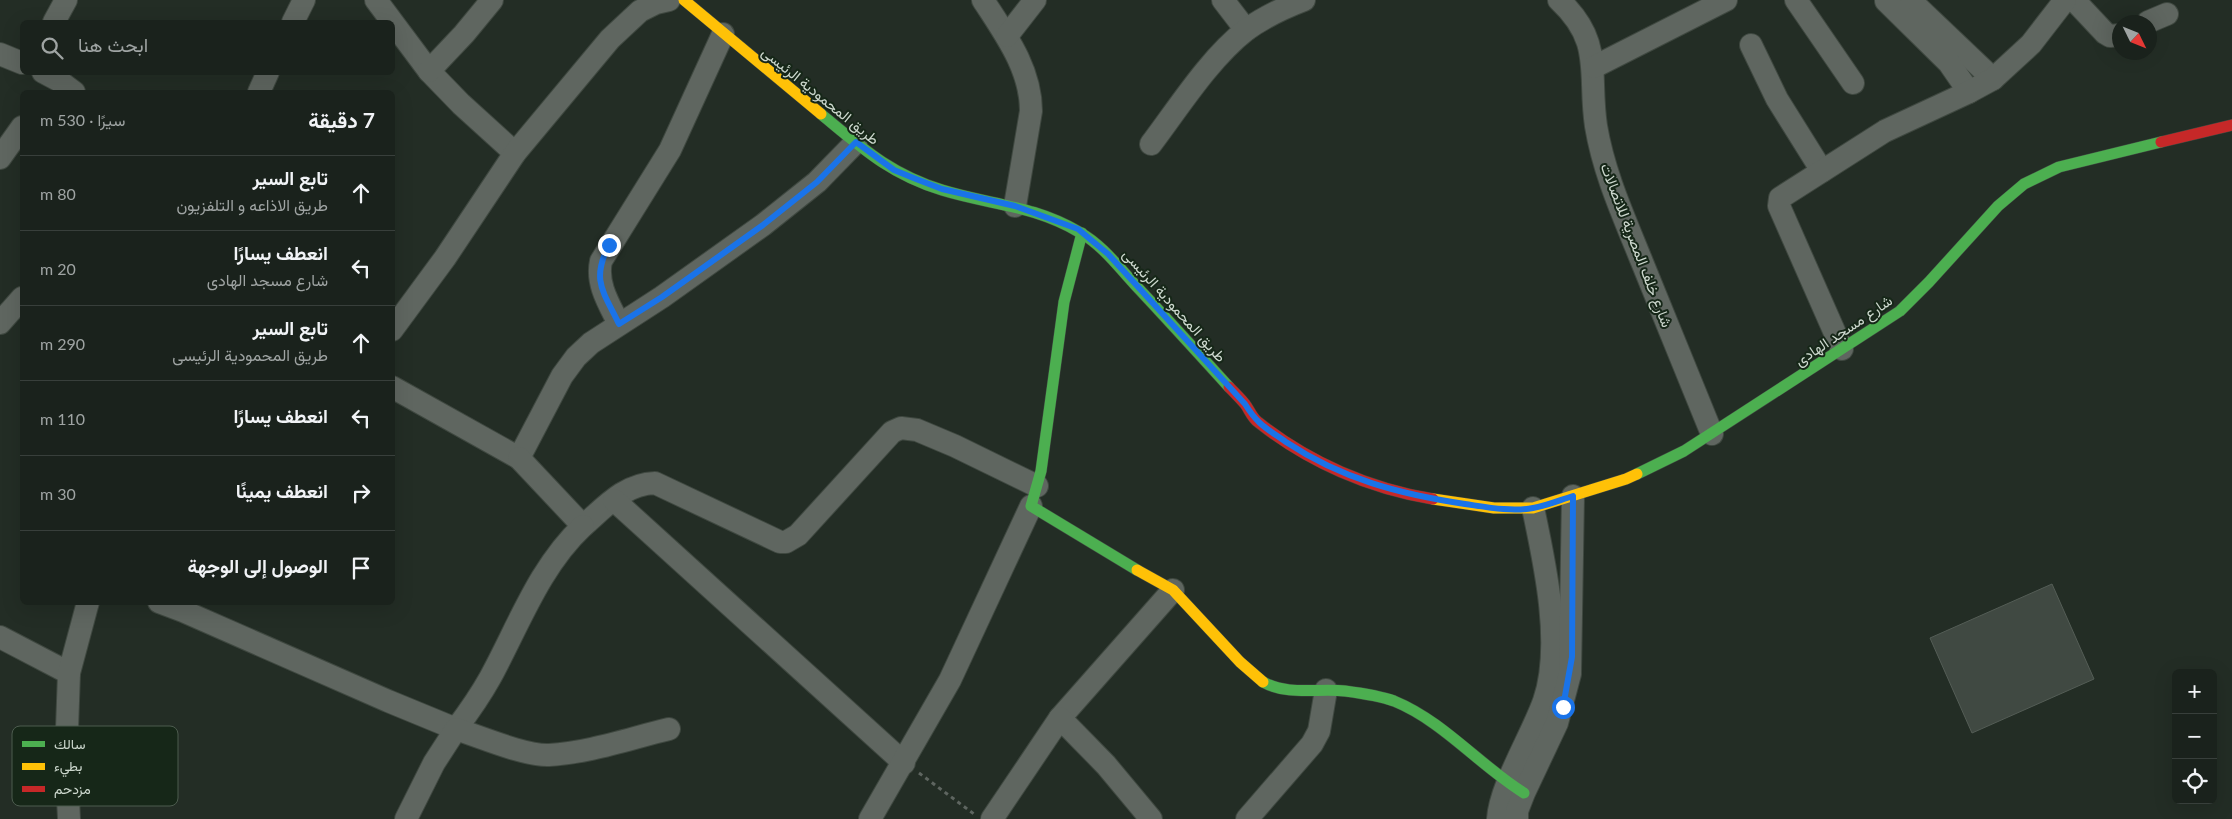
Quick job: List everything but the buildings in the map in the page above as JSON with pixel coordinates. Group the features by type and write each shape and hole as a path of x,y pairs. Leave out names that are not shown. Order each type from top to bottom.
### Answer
{"street":[{"path":"55,20 66,0"},
{"path":"293,20 304,0"},
{"path":"376,0 391,20"},
{"path":"429,71 482,14 492,0"},
{"path":"395,326 445,258 515,153 610,39 640,11 656,3 669,0"},
{"path":"983,0 1007,36 1028,78 1031,96 1032,111 1015,206"},
{"path":"1007,36 1035,0"},
{"path":"1223,0 1246,30"},
{"path":"1150,144 1218,57 1246,30 1277,11 1304,0"},
{"name":"شارع خلف المصرية للاتصالات","path":"1559,0 1582,26 1590,46 1594,67 1596,123 1608,178 1712,434"},
{"path":"1594,67 1726,0"},
{"path":"1796,0 1853,83"},
{"path":"1910,0 1993,79"},
{"path":"1842,349 1779,206 1780,198 1885,131 1970,92 1993,79 2031,44 2065,0"},
{"path":"2074,0 2105,34 2112,36"},
{"path":"1886,1 1949,63 1970,92"},
{"name":"طريق المحمودية الرئيسى","path":"695,3 723,34 856,142 894,170 942,189 1015,206 1045,216 1082,233 1096,242 1245,404 1256,421 1303,453 1337,470 1372,484 1409,495 1494,508 1533,508"},
{"path":"395,25 429,71 461,104 515,153"},
{"path":"619,324 600,282 601,261 674,142 723,34"},
{"path":"1751,45 1777,99 1822,171"},
{"path":"0,54 20,62"},
{"path":"260,90 267,75"},
{"name":"شارع مسجد الهادى","path":"1533,508 1626,479 1656,466 1712,434 1886,322 1913,300 1995,210 2014,192 2036,177 2060,166 2232,125"},
{"path":"0,158 20,131"},
{"path":"519,458 562,376 576,357 591,343 662,297 763,225 817,182 856,142"},
{"path":"870,819 950,680 1034,496 1041,471 1064,302 1082,233"},
{"path":"0,323 20,300"},
{"path":"395,388 519,458 583,526"},
{"path":"406,819 434,763 489,679 546,572 570,539 614,500 636,485 655,483 770,539 786,542 798,535 892,432 901,428 917,430 955,446 1034,496 1098,548 1173,590 1240,662 1265,683 1284,690 1326,690 1377,696 1410,709 1428,719 1516,788"},
{"path":"1498,819 1557,723 1570,674 1573,496"},
{"path":"614,500 904,762"},
{"path":"1517,819 1516,788 1544,700 1552,661 1552,641 1544,559 1533,508"},
{"path":"992,819 1060,718 1173,590"},
{"path":"67,726 69,673 87,605"},
{"path":"168,605 184,610 388,701 456,729 528,752 548,755 579,751 669,729"},
{"path":"0,637 69,673"},
{"path":"1247,819 1312,744 1319,731 1326,690"},
{"path":"1060,718 1106,765 1149,818"},
{"path":"68,806 69,819"}],"path":[{"path":"904,762 981,819"}],"traffic: fast":[{"path":"821,114 877,159 924,184 1045,216 1088,237 1111,258 1229,387"},
{"path":"1637,474 1684,451 1900,311 1998,206 2024,184 2059,167 2161,142"},
{"path":"1082,233 1064,302 1041,471 1031,506 1137,570"},
{"path":"1263,682 1283,689 1345,691 1394,701 1429,720 1524,793"}],"traffic: slow":[{"path":"684,0 821,114"},
{"path":"1433,499 1494,508 1533,508 1637,474"},
{"path":"1137,570 1173,590 1240,662 1263,682"}],"traffic: jam":[{"path":"2161,142 2232,125"},
{"path":"1229,387 1245,404 1256,420 1298,450 1363,481 1433,499"}],"route":[{"path":"609,245 601,261 600,282 619,324 662,297 763,225 817,182 856,142 874,158 894,170 916,179 942,189 1015,206 1078,229 1096,242 1108,254 1245,404 1256,421 1303,453 1337,470 1372,484 1409,495 1446,501 1494,508 1533,508 1573,496 1572,657 1563,707"}]}
